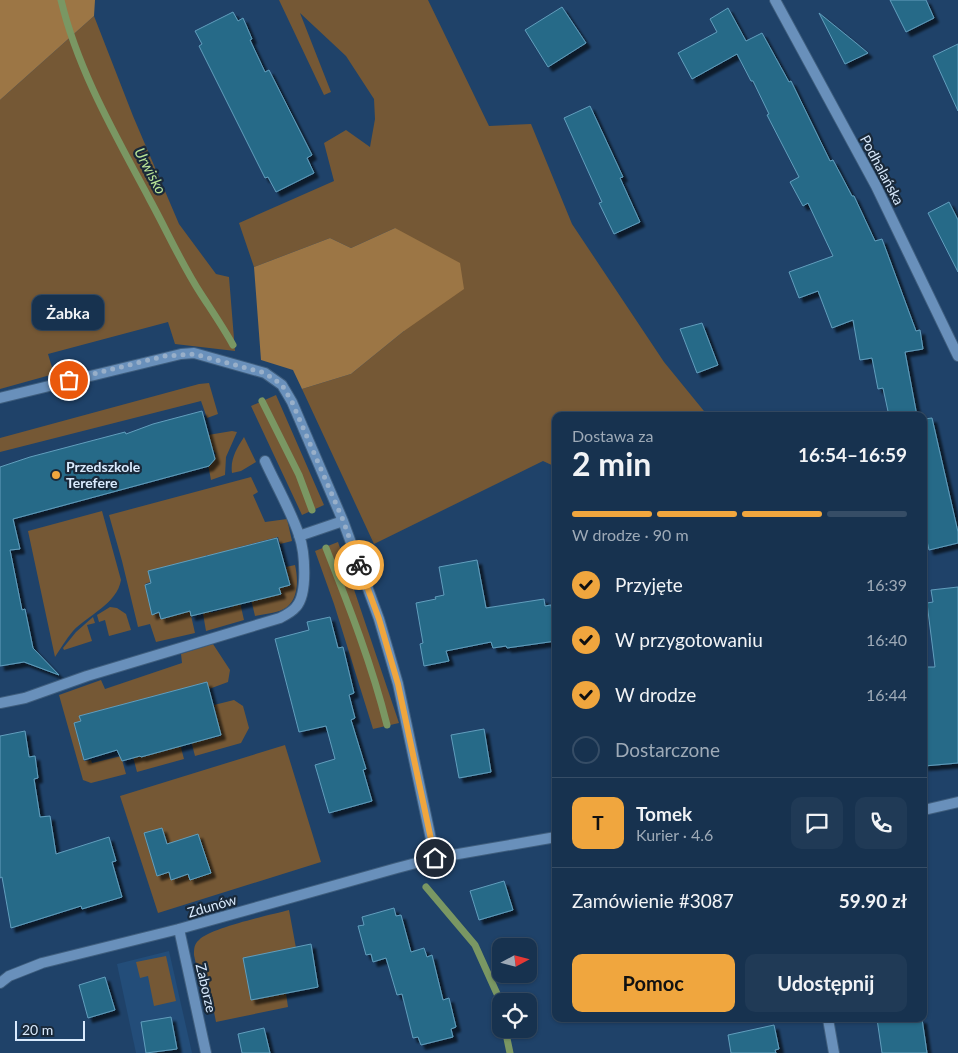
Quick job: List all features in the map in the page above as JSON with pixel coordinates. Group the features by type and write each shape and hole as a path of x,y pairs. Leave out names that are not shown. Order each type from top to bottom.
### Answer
{"street":[{"name":"Podhalańska","path":"775,0 876,186 958,356"},
{"path":"0,398 181,354 194,354 265,373 282,385 292,402 343,520 379,619 398,684 435,858"},
{"path":"0,703 25,698 96,673 280,618 296,608 302,595 304,574 299,536 265,461"},
{"path":"299,536 343,520"},
{"path":"927,809 958,802"},
{"name":"Zdunów","path":"0,983 9,976 42,963 179,929 435,858 552,838"},
{"name":"Zaborze","path":"179,929 206,1053"},
{"path":"829,1022 834,1053"}],"shaded area":[{"path":"0,0 95,0 94,16 0,100"},
{"path":"279,0 428,0 489,126 531,124 572,224 664,362 705,412 552,412 552,465 543,461 374,544 302,389 351,374 404,331 395,228 351,248 330,238 254,267 239,223 334,181 324,143 346,130 370,147 375,119 374,99 346,56 300,13 331,92 324,95"},
{"path":"94,16 133,116 179,224 216,274 229,277 235,351 175,344 168,322 48,354 54,374 0,389 0,100"},
{"path":"395,228 460,263 464,289 404,331 351,374 302,389 293,370 261,360 254,267 330,238 351,248"},
{"path":"209,383 218,414 207,418 201,401 0,452 0,438 199,384"},
{"path":"276,395 324,505 302,515 251,406"},
{"path":"232,431 237,432 226,457 225,475 211,480 208,464 212,462 216,454 208,435"},
{"path":"244,437 256,462 241,471 232,473 233,458"},
{"path":"251,477 258,492 253,495 265,522 287,519 292,541 280,544 278,537 236,548 237,553 220,558 218,552 219,558 210,560 209,555 206,555 208,561 199,564 197,558 197,564 145,584 152,614 159,612 161,619 190,611 195,633 156,642 150,624 138,627 109,515"},
{"path":"102,511 121,580 114,596 73,631 55,657 28,531"},
{"path":"338,542 399,723 373,729 334,604 315,551"},
{"path":"295,565 297,587 291,603 280,611 255,616 250,595 268,591 269,597 281,594 279,588 290,585 286,567"},
{"path":"239,598 244,620 206,631 202,608 209,606 211,613 233,607 231,600"},
{"path":"110,607 117,608 126,614 131,630 109,636 105,620 99,622 97,615"},
{"path":"93,617 95,623 87,625 92,641 64,650 63,648 76,632"},
{"path":"213,644 230,670 228,682 209,689 207,682 79,716 81,721 74,723 84,761 91,760 92,763 121,756 126,774 91,783 83,780 59,695 101,680 105,689 182,663 181,654"},
{"path":"234,700 243,706 249,728 241,743 195,756 190,737 208,732 210,739 221,736 214,705"},
{"path":"179,740 184,759 137,772 132,753 139,751 141,757 163,751"},
{"path":"285,745 321,862 158,913 120,796"},
{"path":"289,910 296,948 243,958 286,993 288,1007 216,1022 214,1012 208,1013 205,1006 194,955 196,943 205,935 215,931"},
{"path":"169,951 192,1053 136,1053 117,964"},
{"path":"166,956 176,1001 154,1006 148,976 140,978 136,962"}],"building":[{"path":"890,0 926,0 934,18 906,32"},
{"path":"562,7 586,43 548,67 525,30"},
{"path":"728,8 746,41 762,33 789,82 791,81 830,161 833,160 852,196 854,196 875,241 882,239 916,331 920,330 923,349 905,352 916,412 888,412 883,388 878,389 872,358 860,360 853,320 832,328 818,291 799,298 789,272 833,256 808,203 803,206 790,182 799,177 767,115 769,114 753,81 751,81 737,54 692,79 678,53 717,32 710,19"},
{"path":"233,12 238,21 243,18 252,39 250,40 265,72 269,70 312,155 307,158 314,173 276,192 268,177 265,178 199,46 202,44 195,31"},
{"path":"819,13 856,43 868,53 845,64"},
{"path":"958,44 958,111 933,56"},
{"path":"590,106 623,177 620,178 640,222 614,234 599,203 602,202 564,118"},
{"path":"949,202 958,220 958,272 928,213"},
{"path":"702,323 718,365 697,373 680,329"},
{"path":"202,411 215,459 209,466 13,519 20,549 10,550 22,610 25,609 33,648 59,675 24,662 0,666 0,467 30,457 125,432 126,434 153,424"},
{"path":"932,418 958,532 958,543 929,550 927,541 927,419"},
{"path":"277,538 290,585 279,588 281,594 191,616 190,611 161,619 159,612 152,615 145,585 151,583 148,571"},
{"path":"477,560 486,608 544,599 545,606 551,605 552,642 507,648 506,646 493,648 491,642 446,651 449,661 424,666 420,644 423,643 416,603 436,599 435,597 444,595 439,567"},
{"path":"958,587 958,763 927,766 927,667 935,667 927,603 933,602 931,590"},
{"path":"330,617 338,648 343,647 354,693 349,695 355,718 351,720 366,769 363,770 372,801 329,813 315,765 335,759 326,726 299,732 275,639 309,630 307,622"},
{"path":"207,682 221,735 122,761 117,750 84,760 74,723 81,721 79,716"},
{"path":"484,729 491,772 459,778 451,735"},
{"path":"25,731 29,757 35,756 38,778 34,779 40,817 50,816 56,854 109,837 116,861 112,862 122,897 82,909 81,906 11,928 2,877 0,878 0,736"},
{"path":"162,828 167,844 198,834 211,873 190,880 188,874 171,880 169,872 157,876 144,833"},
{"path":"504,881 513,910 479,920 470,891"},
{"path":"394,908 396,916 401,915 411,952 424,948 427,957 432,955 443,1000 449,998 456,1027 451,1029 453,1037 421,1045 418,1037 413,1038 402,994 397,995 386,958 373,962 371,954 366,955 358,926 364,925 362,917"},
{"path":"311,944 318,987 251,1000 243,958"},
{"path":"105,977 115,1010 88,1018 79,985"},
{"path":"171,1017 177,1049 146,1053 141,1022"},
{"path":"877,1022 922,1022 927,1053 882,1053"},
{"path":"774,1025 779,1049 775,1050 776,1053 731,1053 728,1035"},
{"path":"264,1028 270,1053 242,1053 238,1034"}],"waterway":[{"name":"Urwisko","path":"61,0 77,52 99,103 187,271 233,345"},
{"name":"Urwisko","path":"262,401 299,475 312,510"},
{"name":"Urwisko","path":"326,548 367,658 387,725"},
{"name":"Urwisko","path":"426,887 475,945 497,993"},
{"name":"Urwisko","path":"507,1038 510,1053"}],"way so far":[{"path":"69,380 165,356 181,354 194,354 265,373 282,385 292,402 343,520 359,565"}],"place":[{"name":"Żabka","path":"69,380"},
{"name":"Przedszkole Terefere","path":"56,475"}],"route":[{"path":"359,565 379,619 398,684 435,858"}]}
